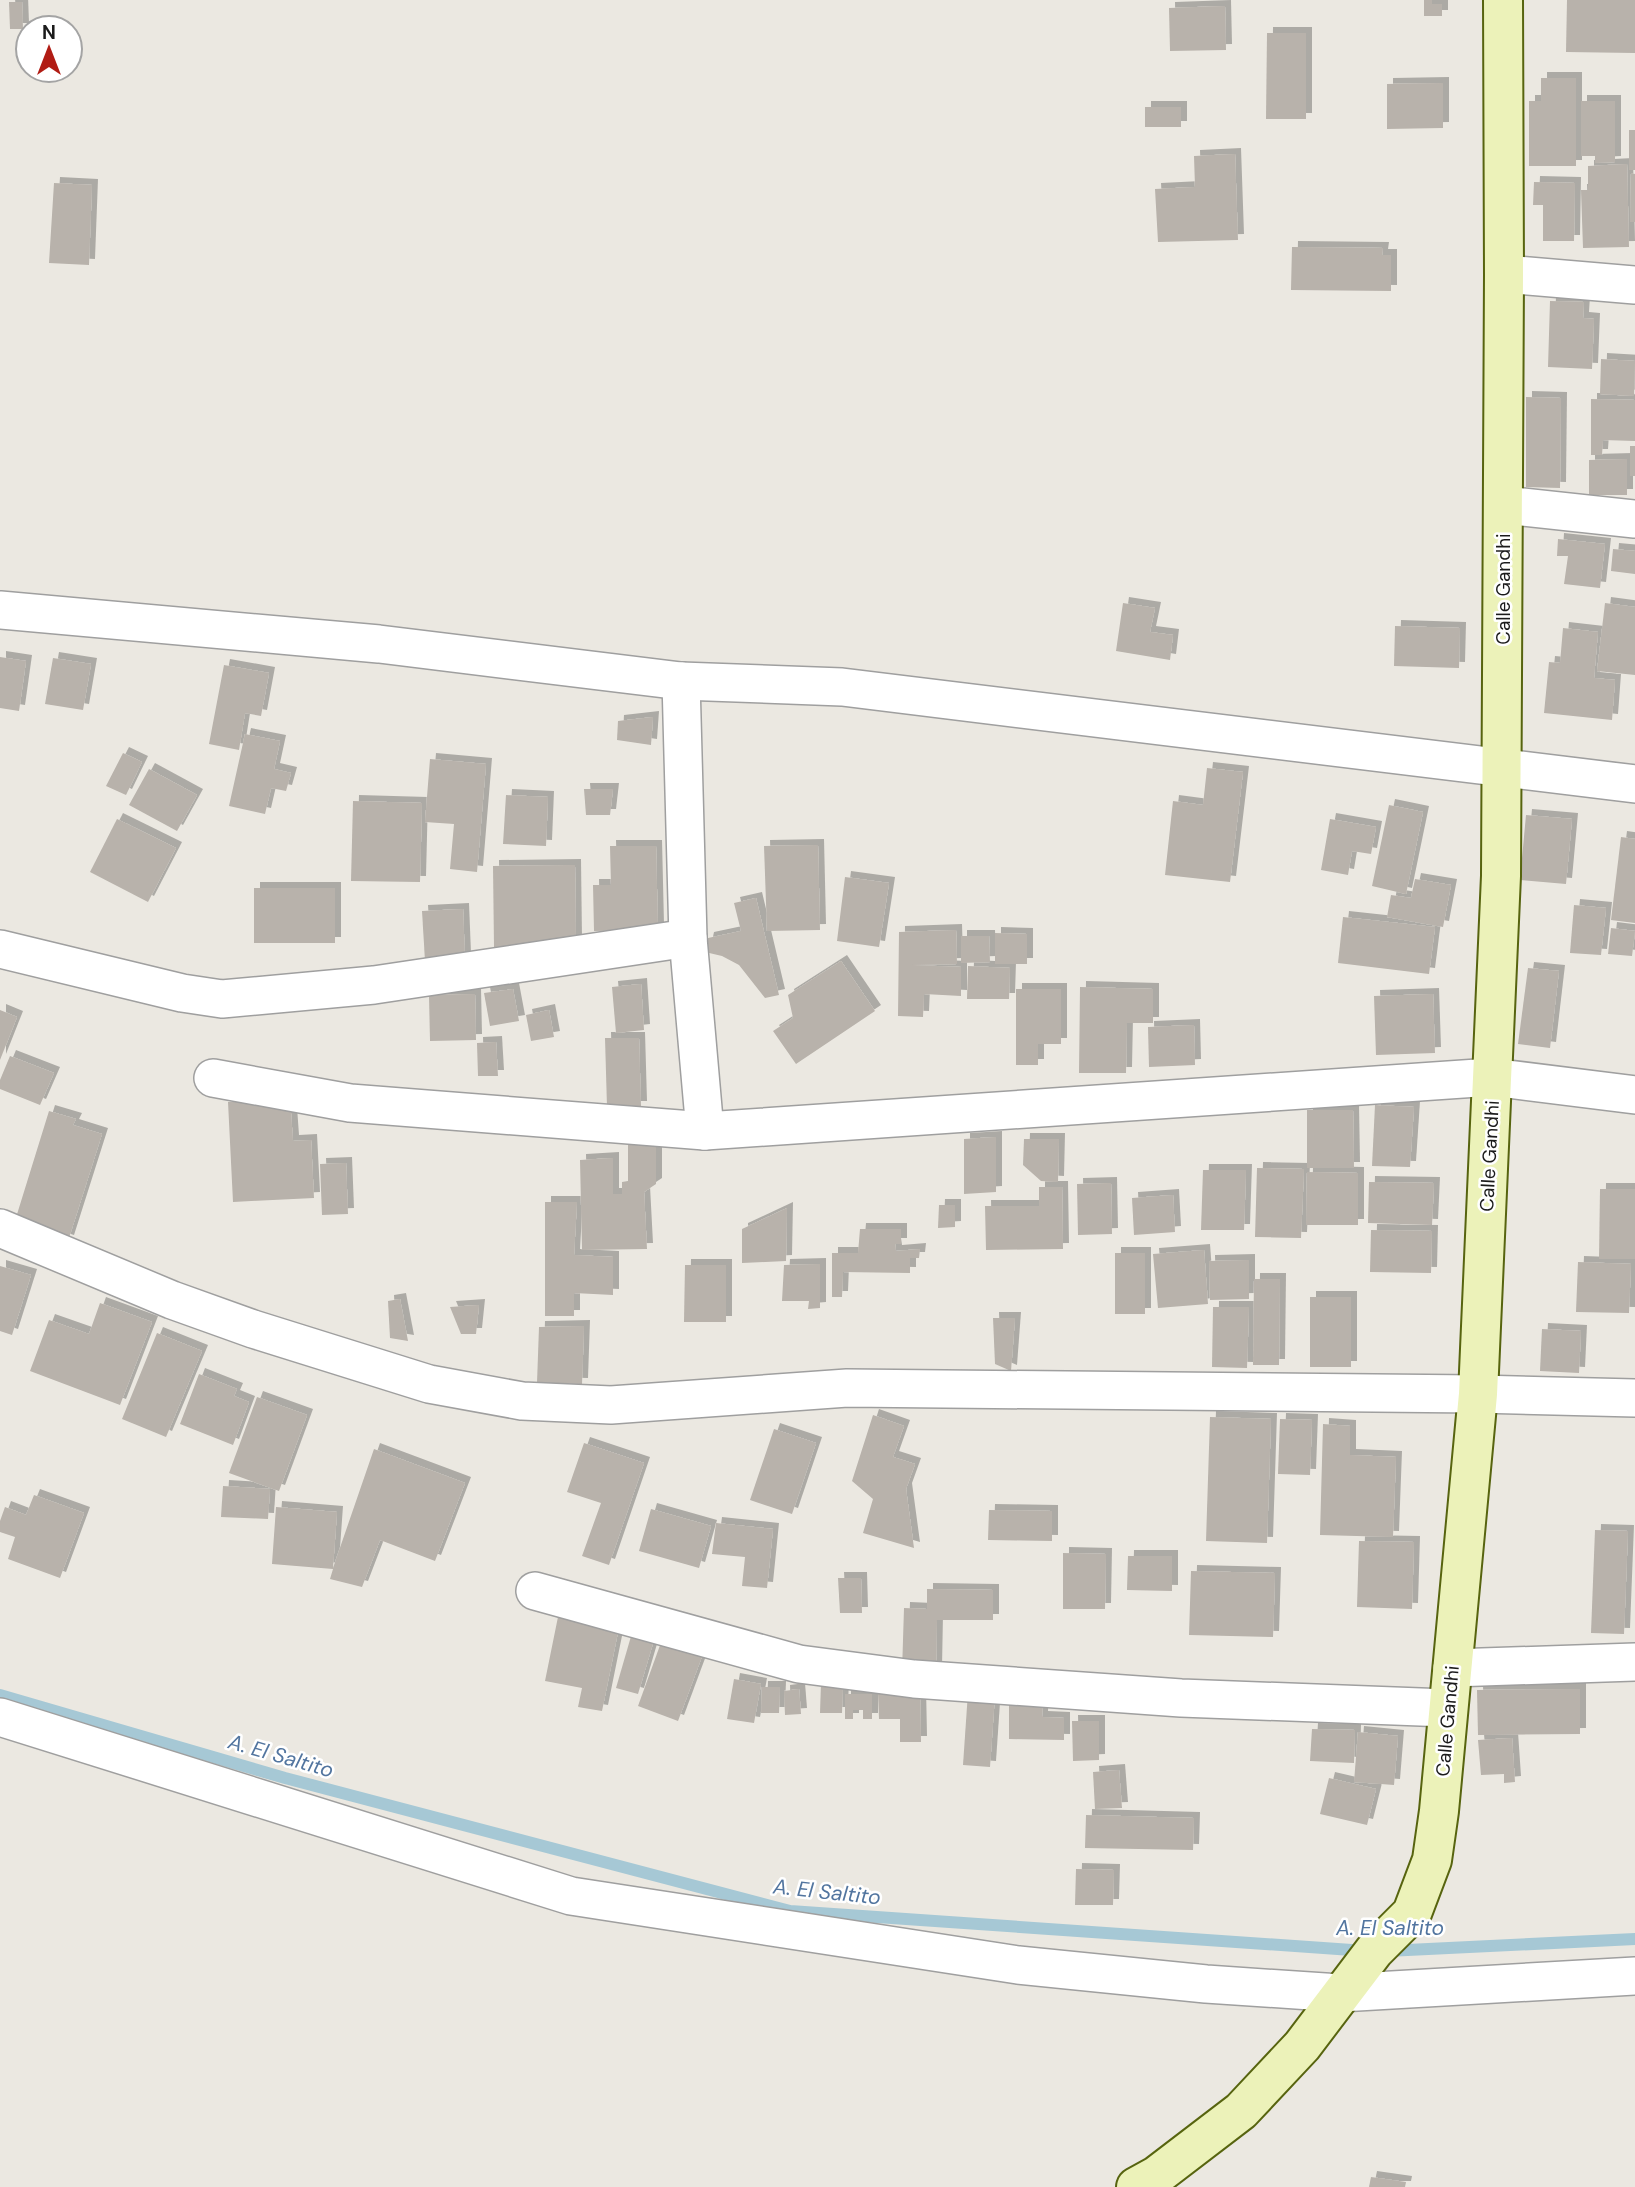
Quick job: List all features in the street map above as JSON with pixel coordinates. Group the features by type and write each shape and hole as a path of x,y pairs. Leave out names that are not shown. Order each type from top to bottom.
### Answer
{"main road":[{"name":"Calle Gandhi","path":"1136,2187 1156,2176 1241,2110 1302,2046 1374,1951 1412,1913 1432,1860 1439,1811 1478,1394 1502,876 1503,0"}],"street":[{"path":"1504,274 1635,285"},
{"path":"1504,505 1635,519"},
{"path":"0,610 379,644 681,681 842,687 1635,784"},
{"path":"681,681 688,938 705,1131"},
{"path":"0,949 182,993 222,999 374,985 688,938"},
{"path":"213,1078 350,1103 705,1131 1492,1077 1635,1095"},
{"path":"0,1228 172,1300 253,1329 429,1384 522,1401 611,1405 847,1388 1635,1398"},
{"path":"535,1591 799,1664 914,1679 1181,1698 1447,1707"},
{"path":"1452,1668 1635,1662"},
{"path":"0,1717 571,1896 1018,1965 1206,1984 1340,1993 1635,1976"}],"building":[{"path":"1424,0 1432,0 1432,4 1442,4 1442,16 1424,16"},
{"path":"1567,0 1635,0 1635,53 1566,52"},
{"path":"9,2 22,2 22,14 14,14 14,29 10,29"},
{"path":"1225,6 1226,50 1170,51 1169,8"},
{"path":"1267,33 1306,33 1306,119 1266,119"},
{"path":"1541,78 1576,78 1576,166 1529,166 1529,101 1541,101"},
{"path":"1443,83 1443,128 1387,129 1387,84"},
{"path":"1581,101 1615,101 1615,162 1595,163 1595,156 1581,156"},
{"path":"1145,107 1181,107 1181,127 1145,127"},
{"path":"1629,130 1635,130 1635,170 1629,170"},
{"path":"1235,154 1238,240 1158,242 1155,189 1195,187 1194,156"},
{"path":"1627,164 1629,247 1583,248 1581,190 1588,190 1588,166"},
{"path":"1631,173 1635,174 1635,222 1630,222"},
{"path":"1534,182 1575,183 1574,241 1543,241 1543,205 1533,205"},
{"path":"54,183 92,185 89,265 49,263"},
{"path":"1292,247 1383,248 1382,255 1391,255 1391,291 1291,290"},
{"path":"1550,301 1584,302 1583,318 1594,319 1592,369 1548,367"},
{"path":"1601,359 1635,361 1634,396 1600,394"},
{"path":"1526,397 1561,398 1560,488 1526,487"},
{"path":"1591,399 1635,400 1635,441 1603,440 1602,455 1591,455"},
{"path":"1630,446 1635,446 1635,476 1630,476"},
{"path":"1627,459 1627,495 1589,495 1589,460"},
{"path":"1558,539 1605,544 1600,588 1564,584 1568,556 1557,556"},
{"path":"1613,549 1635,551 1635,574 1611,571"},
{"path":"1123,603 1155,608 1150,632 1173,635 1170,660 1116,651"},
{"path":"1605,603 1635,607 1635,675 1597,671"},
{"path":"1395,626 1460,628 1459,668 1394,666"},
{"path":"1563,628 1598,632 1594,678 1615,680 1612,720 1544,713 1549,662 1560,663"},
{"path":"0,657 26,661 19,711 0,708"},
{"path":"53,658 91,664 83,710 45,704"},
{"path":"224,665 269,673 261,716 245,713 239,750 209,744"},
{"path":"653,717 651,745 617,740 618,721"},
{"path":"245,734 280,741 274,769 291,773 286,791 271,788 265,814 229,806"},
{"path":"123,753 142,762 126,795 106,786"},
{"path":"430,759 486,764 477,872 450,869 454,824 425,822"},
{"path":"1207,768 1243,772 1230,882 1165,875 1173,801 1203,805"},
{"path":"149,769 197,795 177,831 129,805"},
{"path":"584,789 613,789 610,815 586,815"},
{"path":"506,795 548,797 546,846 503,844"},
{"path":"353,801 422,803 420,882 351,881"},
{"path":"1389,805 1423,812 1406,894 1372,886"},
{"path":"1526,815 1572,819 1566,884 1520,880"},
{"path":"117,819 176,848 148,902 90,872"},
{"path":"1330,819 1376,827 1371,854 1352,851 1348,875 1321,870"},
{"path":"1621,837 1635,839 1635,923 1611,920"},
{"path":"818,845 820,930 767,931 764,846"},
{"path":"610,846 656,846 658,930 594,931 593,885 611,885"},
{"path":"575,865 576,945 494,947 493,866"},
{"path":"845,877 889,883 879,947 837,941"},
{"path":"1415,879 1451,885 1443,927 1387,917 1391,895 1411,898"},
{"path":"254,888 335,888 335,943 254,943"},
{"path":"756,898 779,995 765,998 739,965 722,956 705,952 708,938 741,931 734,903"},
{"path":"1574,905 1606,908 1601,955 1570,953"},
{"path":"463,909 465,959 425,961 422,911"},
{"path":"1343,917 1435,927 1429,974 1338,963"},
{"path":"1611,928 1635,931 1632,956 1608,954"},
{"path":"956,930 957,964 912,965 961,967 961,996 924,994 923,1017 898,1016 899,932"},
{"path":"995,933 1027,934 1027,964 995,964"},
{"path":"961,936 989,936 990,962 961,963"},
{"path":"841,961 875,1011 796,1064 773,1031 793,1018 788,995"},
{"path":"968,966 1010,968 1009,999 967,999"},
{"path":"1528,968 1559,971 1550,1048 1518,1044"},
{"path":"641,984 644,1030 616,1033 612,987"},
{"path":"1080,987 1153,989 1153,1023 1127,1023 1126,1073 1079,1073"},
{"path":"513,989 519,1021 490,1026 484,993"},
{"path":"1016,989 1061,989 1061,1044 1038,1044 1038,1065 1016,1065"},
{"path":"475,994 476,1040 430,1041 429,995"},
{"path":"1433,994 1435,1053 1376,1055 1374,996"},
{"path":"0,1010 17,1017 0,1060"},
{"path":"549,1010 554,1037 531,1041 526,1015"},
{"path":"1194,1025 1195,1065 1149,1067 1148,1027"},
{"path":"605,1038 639,1038 641,1107 607,1107"},
{"path":"496,1042 498,1076 478,1076 477,1043"},
{"path":"10,1056 54,1073 40,1105 0,1089 0,1080"},
{"path":"290,1099 293,1141 311,1140 314,1198 233,1202 228,1102"},
{"path":"1375,1105 1414,1107 1410,1167 1372,1166"},
{"path":"1307,1110 1353,1110 1354,1168 1307,1168"},
{"path":"49,1111 76,1119 73,1125 102,1134 68,1241 14,1224"},
{"path":"996,1137 996,1192 964,1194 964,1139"},
{"path":"1024,1139 1059,1139 1058,1182 1041,1181 1023,1165"},
{"path":"628,1143 656,1145 656,1184 644,1192 647,1249 582,1250 580,1160 613,1158 613,1194 622,1194 622,1182 628,1181"},
{"path":"346,1163 348,1214 322,1215 320,1164"},
{"path":"1257,1168 1304,1169 1301,1238 1255,1237"},
{"path":"1203,1170 1246,1170 1244,1230 1201,1230"},
{"path":"1307,1172 1358,1173 1358,1225 1306,1225"},
{"path":"1369,1182 1434,1183 1432,1225 1368,1223"},
{"path":"1111,1183 1112,1234 1078,1235 1077,1184"},
{"path":"1039,1187 1062,1187 1063,1249 986,1250 985,1206 1039,1206"},
{"path":"1600,1189 1635,1189 1635,1259 1599,1259"},
{"path":"1173,1195 1175,1232 1134,1235 1132,1198"},
{"path":"545,1202 577,1202 574,1255 613,1257 613,1295 574,1293 574,1316 545,1316"},
{"path":"939,1205 955,1205 955,1227 938,1228"},
{"path":"787,1208 786,1261 742,1263 742,1229"},
{"path":"860,1229 901,1229 901,1244 895,1244 896,1251 920,1249 919,1258 910,1258 910,1273 843,1272 842,1297 832,1297 832,1253 858,1253"},
{"path":"1371,1230 1432,1231 1431,1273 1370,1272"},
{"path":"1204,1250 1208,1304 1158,1308 1153,1254"},
{"path":"1115,1253 1145,1253 1145,1314 1115,1314"},
{"path":"1249,1260 1249,1299 1210,1300 1209,1261"},
{"path":"1578,1262 1631,1264 1629,1313 1576,1312"},
{"path":"820,1264 820,1308 808,1309 809,1301 782,1301 784,1265"},
{"path":"685,1265 726,1265 726,1322 684,1322"},
{"path":"0,1266 31,1275 12,1335 0,1331"},
{"path":"1254,1279 1280,1279 1279,1365 1253,1365"},
{"path":"1310,1297 1351,1297 1351,1367 1310,1367"},
{"path":"400,1299 408,1341 390,1338 388,1301"},
{"path":"100,1303 152,1322 120,1405 30,1371 49,1320 89,1334"},
{"path":"479,1305 476,1334 461,1334 450,1307"},
{"path":"1213,1307 1249,1307 1247,1368 1212,1367"},
{"path":"993,1318 1015,1318 1011,1371 995,1364"},
{"path":"584,1326 582,1384 537,1383 539,1327"},
{"path":"1542,1329 1581,1331 1579,1373 1540,1371"},
{"path":"157,1333 202,1351 166,1437 122,1419"},
{"path":"199,1374 237,1389 234,1396 249,1402 233,1445 180,1424"},
{"path":"257,1397 307,1415 279,1491 229,1473"},
{"path":"873,1415 904,1426 893,1457 915,1464 906,1489 914,1548 863,1533 873,1499 852,1481"},
{"path":"1210,1417 1271,1419 1267,1543 1206,1541"},
{"path":"1280,1419 1312,1420 1310,1475 1278,1474"},
{"path":"1323,1424 1350,1426 1350,1455 1396,1457 1393,1537 1320,1535"},
{"path":"774,1429 816,1443 792,1514 750,1500"},
{"path":"584,1443 644,1463 609,1565 582,1556 601,1503 567,1492"},
{"path":"374,1449 465,1483 435,1561 380,1540 362,1587 330,1579 333,1569 272,1564 276,1507 337,1512 333,1568"},
{"path":"223,1486 270,1489 268,1519 221,1517"},
{"path":"34,1495 84,1513 60,1578 8,1559 15,1537 0,1532 0,1521 5,1507 26,1515"},
{"path":"651,1509 711,1526 699,1568 639,1551"},
{"path":"989,1510 1052,1511 1052,1541 988,1540"},
{"path":"716,1523 773,1529 767,1588 742,1586 745,1557 712,1554"},
{"path":"1595,1530 1628,1531 1624,1634 1591,1633"},
{"path":"1359,1541 1414,1542 1412,1609 1357,1607"},
{"path":"1063,1553 1106,1554 1105,1609 1063,1609"},
{"path":"1128,1556 1172,1556 1172,1591 1127,1590"},
{"path":"1191,1571 1275,1573 1273,1637 1189,1635"},
{"path":"838,1578 861,1578 862,1613 840,1613"},
{"path":"927,1589 993,1590 993,1620 937,1620 936,1673 902,1672 904,1608 927,1609"},
{"path":"560,1607 597,1614 595,1628 618,1632 602,1711 578,1707 582,1688 545,1681"},
{"path":"634,1626 656,1633 638,1694 616,1688"},
{"path":"663,1637 704,1651 678,1721 638,1706"},
{"path":"734,1679 761,1684 754,1723 727,1719"},
{"path":"821,1683 843,1684 842,1713 820,1713"},
{"path":"762,1687 780,1687 779,1713 761,1713"},
{"path":"799,1689 801,1714 785,1715 784,1691"},
{"path":"1580,1689 1580,1734 1478,1735 1477,1690"},
{"path":"920,1692 921,1742 900,1742 900,1719 879,1719 878,1693"},
{"path":"968,1692 995,1694 990,1767 963,1765"},
{"path":"845,1694 872,1694 872,1719 863,1719 863,1710 853,1710 853,1719 845,1719"},
{"path":"1009,1697 1043,1697 1042,1717 1064,1718 1064,1740 1009,1739"},
{"path":"1072,1721 1099,1721 1099,1760 1073,1761"},
{"path":"1312,1729 1355,1730 1354,1763 1310,1761"},
{"path":"1358,1732 1398,1736 1394,1785 1354,1782"},
{"path":"1512,1738 1515,1782 1504,1783 1504,1774 1481,1775 1478,1740"},
{"path":"1119,1770 1122,1808 1095,1809 1093,1772"},
{"path":"1329,1778 1376,1789 1367,1825 1320,1814"},
{"path":"1086,1815 1194,1818 1193,1850 1085,1848"},
{"path":"1076,1869 1114,1870 1113,1905 1075,1905"},
{"path":"1371,2177 1406,2182 1405,2187 1369,2187"}],"waterway":[{"name":"A. El Saltito","path":"0,1695 285,1778 790,1911 1366,1951"},
{"name":"A. El Saltito","path":"1387,1951 1635,1939"}]}
